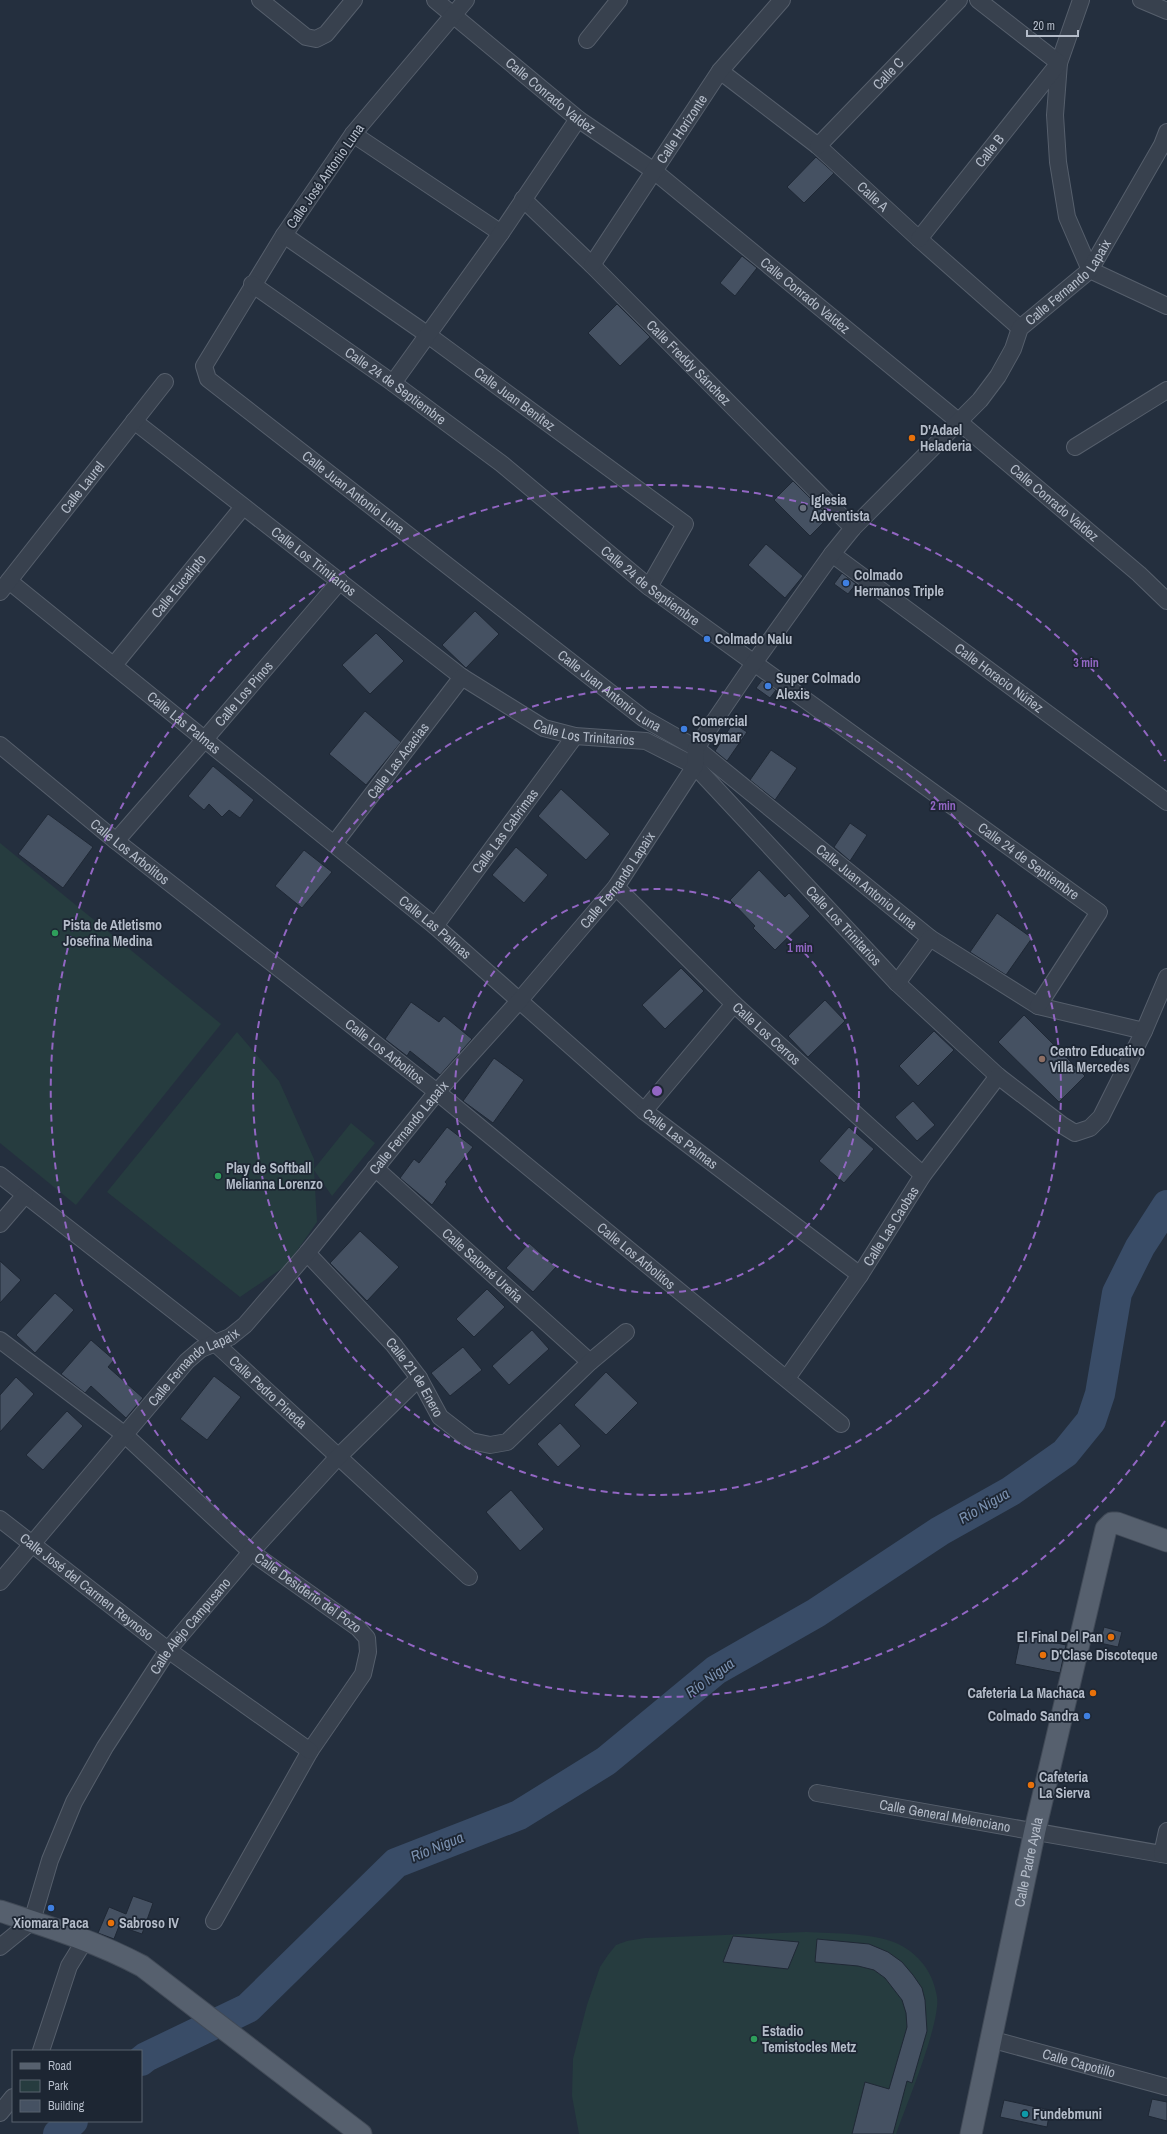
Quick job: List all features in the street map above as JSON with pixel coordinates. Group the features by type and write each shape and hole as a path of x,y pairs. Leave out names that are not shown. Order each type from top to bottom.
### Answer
{"main road":[{"name":"Calle Padre Ayala","path":"971,2134 1035,1830 1106,1529 1112,1523 1117,1523 1167,1541"},
{"path":"0,1911 85,1940 119,1954 142,1966 362,2134"}],"street":[{"path":"260,0 306,37 316,39 326,34 354,0"},
{"name":"Calle Conrado Valdez","path":"435,0 578,119 654,171 958,421 1138,574 1167,601"},
{"name":"Calle José Antonio Luna","path":"204,366 252,284 353,134 466,0"},
{"path":"587,40 619,0"},
{"name":"Calle Horizonte","path":"592,265 720,71 782,0"},
{"name":"Calle C","path":"818,146 959,0"},
{"path":"978,0 1059,63"},
{"path":"1081,0 1059,63 1055,115 1058,162 1067,217 1090,270 1167,306"},
{"path":"1141,0 1167,11"},
{"name":"Calle B","path":"920,239 1059,63"},
{"name":"Calle A","path":"720,71 818,146 1020,328"},
{"path":"393,383 501,233 578,119"},
{"path":"353,134 501,233"},
{"name":"Calle Fernando Lapaix","path":"696,748 754,662 832,554 853,528 980,400 998,376 1013,349 1020,328 1090,270 1165,142"},
{"name":"Calle Freddy Sánchez","path":"523,199 592,265 853,528"},
{"name":"Calle Juan Benítez","path":"284,235 428,335 685,524 649,587"},
{"name":"Calle 24 de Septiembre","path":"252,284 393,383 502,464 649,587 1099,912 1038,1006"},
{"name":"Calle Juan Antonio Luna","path":"204,366 208,379 643,718 696,748 930,938 1038,1006 1144,1031"},
{"name":"Calle Laurel","path":"4,587 165,382"},
{"path":"1075,447 1167,390"},
{"name":"Calle Los Trinitarios","path":"134,421 462,677 544,728 575,736 646,741 695,766 896,983 998,1076 1062,1126 1075,1133 1090,1128 1101,1117 1144,1031"},
{"name":"Calle Eucalipto","path":"114,665 243,507"},
{"name":"Calle Horacio Núñez","path":"832,554 1167,802"},
{"name":"Calle Los Pinos","path":"116,841 340,581"},
{"name":"Calle Las Palmas","path":"4,587 114,665 435,926 644,1111 860,1275"},
{"name":"Calle Las Acacias","path":"334,844 462,677"},
{"name":"Calle Las Cabrimas","path":"435,926 575,736"},
{"name":"Calle Los Arbolitos","path":"0,745 116,841 437,1092 787,1378 840,1424"},
{"path":"695,766 696,748"},
{"name":"Calle Fernando Lapaix","path":"0,1582 30,1544 187,1362 201,1349 230,1336 245,1325 307,1253 437,1092 519,1001 616,886 695,766"},
{"name":"Calle Los Cerros","path":"616,886 734,1004 923,1175"},
{"path":"896,983 930,938"},
{"path":"1144,1031 1167,977"},
{"path":"644,1111 734,1004"},
{"name":"Calle Las Caobas","path":"787,1378 860,1275 923,1175 998,1076"},
{"name":"Calle Salomé Ureña","path":"375,1168 590,1362"},
{"name":"Calle Pedro Pineda","path":"0,1175 215,1343 337,1458 469,1577"},
{"path":"0,1224 25,1195"},
{"name":"Calle 21 de Enero","path":"307,1253 393,1344 419,1378 440,1417 471,1441 490,1445 507,1442 590,1362 626,1332"},
{"name":"Calle Desiderio del Pozo","path":"0,1340 125,1435 251,1552 358,1628 367,1638 368,1652 362,1674 310,1751 214,1921"},
{"name":"Calle Alejo Campusano","path":"32,1921 50,1860 74,1802 105,1747 168,1650 251,1552 337,1458 419,1378"},
{"name":"Calle José del Carmen Reynoso","path":"0,1519 30,1544 168,1650 310,1751"},
{"name":"Calle General Melenciano","path":"817,1793 1035,1830 1164,1854"},
{"path":"1164,1854 1167,1831"},
{"path":"0,1947 32,1921"},
{"path":"41,2050 69,1966 85,1940"},
{"name":"Calle Capotillo","path":"990,2039 1167,2087"},
{"path":"0,2113 12,2099"}],"green space":[{"name":"Pista de Atletismo Josefina Medina","path":"0,843 221,1024 76,1205 0,1143"},
{"name":"Play de Softball Melianna Lorenzo","path":"237,1032 279,1081 314,1159 314,1169 351,1123 375,1143 332,1196 314,1170 317,1222 287,1265 240,1297 107,1192"},
{"name":"Estadio Temistocles Metz","path":"806,1932 856,1934 892,1941 909,1950 921,1961 930,1975 937,1997 937,2009 934,2025 922,2064 896,2134 579,2134 572,2096 573,2059 587,2005 600,1967 616,1945 627,1941 645,1938"}],"building":[{"path":"816,157 834,173 804,203 787,187"},
{"path":"742,256 757,268 735,296 720,283"},
{"path":"617,304 650,337 620,366 588,333"},
{"name":"Iglesia Adventista","path":"793,481 829,517 810,536 774,500"},
{"path":"766,544 803,576 785,598 748,565"},
{"name":"Colmado Hermanos Triple","path":"842,573 856,584 848,594 834,584"},
{"path":"475,611 499,634 466,668 442,645"},
{"path":"376,633 404,661 370,694 342,665"},
{"name":"Super Colmado Alexis","path":"762,680 776,690 770,698 756,688"},
{"path":"365,711 401,742 366,785 329,754"},
{"path":"733,723 747,732 727,761 715,751"},
{"path":"771,750 797,768 775,800 750,780"},
{"path":"213,766 254,800 240,818 229,810 222,817 209,804 204,810 188,796"},
{"path":"561,789 610,834 586,860 538,816"},
{"path":"48,814 93,847 63,888 18,854"},
{"path":"850,823 867,835 850,861 834,847"},
{"path":"516,847 548,875 524,903 492,875"},
{"path":"304,850 332,872 302,908 275,886"},
{"path":"759,870 785,897 789,893 810,916 775,950 753,928 755,926 730,900"},
{"path":"997,913 1032,938 1006,975 970,952"},
{"path":"681,968 704,991 665,1029 642,1005"},
{"path":"825,1000 845,1021 808,1057 788,1036"},
{"path":"411,1002 439,1022 444,1016 472,1039 440,1075 410,1051 407,1056 385,1039"},
{"name":"Centro Educativo Villa Mercedes","path":"1024,1015 1085,1076 1059,1102 998,1042"},
{"path":"934,1031 954,1050 918,1086 899,1066"},
{"path":"494,1058 524,1080 493,1123 463,1101"},
{"path":"913,1101 935,1125 917,1141 895,1117"},
{"path":"447,1127 473,1147 445,1182 447,1184 432,1205 400,1178 414,1159 419,1163"},
{"path":"849,1127 874,1149 844,1183 819,1161"},
{"path":"360,1231 399,1267 367,1301 330,1263"},
{"path":"529,1243 556,1267 533,1292 506,1268"},
{"path":"0,1261 21,1280 0,1303"},
{"path":"487,1289 505,1307 474,1337 456,1319"},
{"path":"55,1293 74,1310 35,1353 16,1335"},
{"path":"532,1330 549,1349 509,1385 492,1366"},
{"path":"91,1340 114,1360 108,1367 143,1398 126,1418 91,1386 85,1393 61,1374"},
{"path":"463,1347 482,1370 450,1396 431,1373"},
{"path":"606,1372 638,1403 606,1435 574,1405"},
{"path":"214,1376 241,1397 207,1440 180,1419"},
{"path":"16,1377 34,1394 0,1432 0,1395"},
{"path":"67,1411 83,1426 43,1470 26,1455"},
{"path":"560,1423 581,1446 558,1467 537,1444"},
{"path":"511,1490 544,1529 520,1551 486,1512"},
{"name":"El Final Del Pan","path":"1104,1627 1122,1632 1118,1647 1100,1643"},
{"name":"D'Clase Discoteque","path":"1021,1635 1066,1645 1060,1673 1015,1664"},
{"path":"133,1896 153,1903 142,1934 119,1926 114,1939 98,1933 109,1907 126,1914"},
{"path":"733,1936 799,1942 788,1969 723,1962"},
{"path":"817,1939 869,1944 888,1952 902,1962 922,1988 925,2000 927,2031 912,2083 907,2081 893,2134 852,2134 865,2082 889,2089 907,2027 906,2013 902,2000 885,1978 874,1970 858,1966 815,1962"},
{"path":"1152,2099 1167,2102 1167,2121 1148,2116"},
{"name":"Fundebmuni","path":"1004,2100 1050,2110 1047,2127 1000,2117"}],"waterway":[{"name":"Río Nigua","path":"142,2060 248,2008 396,1863 519,1815 606,1761 716,1670 816,1613 940,1531 1011,1491 1065,1453 1091,1421 1100,1394 1117,1293 1140,1247 1167,1205"},
{"name":"Río Nigua","path":"58,2134 72,2122"}],"place":[{"name":"D'Adael Heladeria","path":"912,438"},
{"name":"Iglesia Adventista","path":"803,508"},
{"name":"Colmado Hermanos Triple","path":"846,583"},
{"name":"Colmado Nalu","path":"707,639"},
{"name":"Super Colmado Alexis","path":"768,686"},
{"name":"Comercial Rosymar","path":"684,729"},
{"name":"Pista de Atletismo Josefina Medina","path":"55,933"},
{"name":"Centro Educativo Villa Mercedes","path":"1042,1059"},
{"name":"Play de Softball Melianna Lorenzo","path":"218,1176"},
{"name":"El Final Del Pan","path":"1111,1637"},
{"name":"D'Clase Discoteque","path":"1043,1655"},
{"name":"Cafeteria La Machaca","path":"1093,1693"},
{"name":"Colmado Sandra","path":"1087,1716"},
{"name":"Cafeteria La Sierva","path":"1031,1785"},
{"name":"Xiomara Paca","path":"51,1908"},
{"name":"Sabroso IV","path":"111,1923"},
{"name":"Estadio Temistocles Metz","path":"754,2039"},
{"name":"Fundebmuni","path":"1025,2114"}]}
